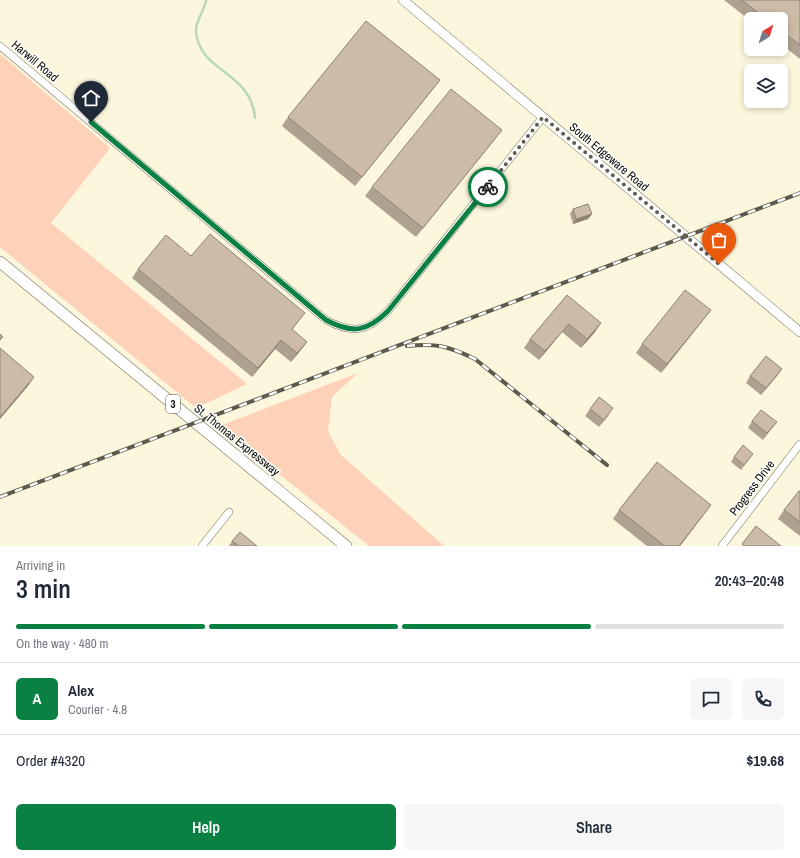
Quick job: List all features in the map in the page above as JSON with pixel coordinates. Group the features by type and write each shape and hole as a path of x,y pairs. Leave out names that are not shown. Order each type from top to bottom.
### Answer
{"highway":[{"name":"St. Thomas Expressway","path":"0,262 346,546"}],"main road":[{"name":"South Edgeware Road","path":"403,0 800,332"}],"street":[{"name":"Harwill Road","path":"0,46 326,320 338,326 350,329 369,326 388,311 543,117"},
{"name":"Progress Drive","path":"722,546 800,444"},
{"path":"202,546 230,512"}],"shaded area":[{"path":"0,54 110,148 51,223 247,384 196,408 0,247"},
{"path":"358,373 332,397 328,431 340,454 444,546 369,546 219,426"}],"building":[{"path":"742,0 800,0 800,45 788,36 788,12 757,12"},
{"path":"366,21 440,80 362,177 288,117"},
{"path":"451,89 502,130 423,228 372,187"},
{"path":"588,204 592,214 576,219 573,209"},
{"path":"210,234 305,313 292,329 307,342 297,353 281,340 258,368 138,269 166,235 191,256"},
{"path":"685,290 711,310 667,364 642,344"},
{"path":"567,295 601,323 587,339 569,324 545,351 530,339"},
{"path":"0,348 34,377 0,417"},
{"path":"766,356 782,369 766,388 750,376"},
{"path":"599,397 613,408 604,420 590,409"},
{"path":"761,410 777,422 767,433 752,421"},
{"path":"743,445 753,454 744,465 734,457"},
{"path":"657,462 711,505 679,546 665,546 619,510"},
{"path":"800,491 800,522 784,510"},
{"path":"756,526 781,546 744,546 742,544"},
{"path":"240,532 257,546 239,546 232,541"}],"waterway":[{"path":"206,0 196,28 200,46 206,56 215,65 245,90 251,102 255,118"}],"railway":[{"path":"0,497 800,193"},
{"path":"407,346 442,346 475,359 607,465"}],"way so far":[{"path":"488,187 543,117 719,264"}],"route":[{"path":"91,122 326,320 338,326 350,329 360,329 369,326 378,321 388,311 488,187"}]}
